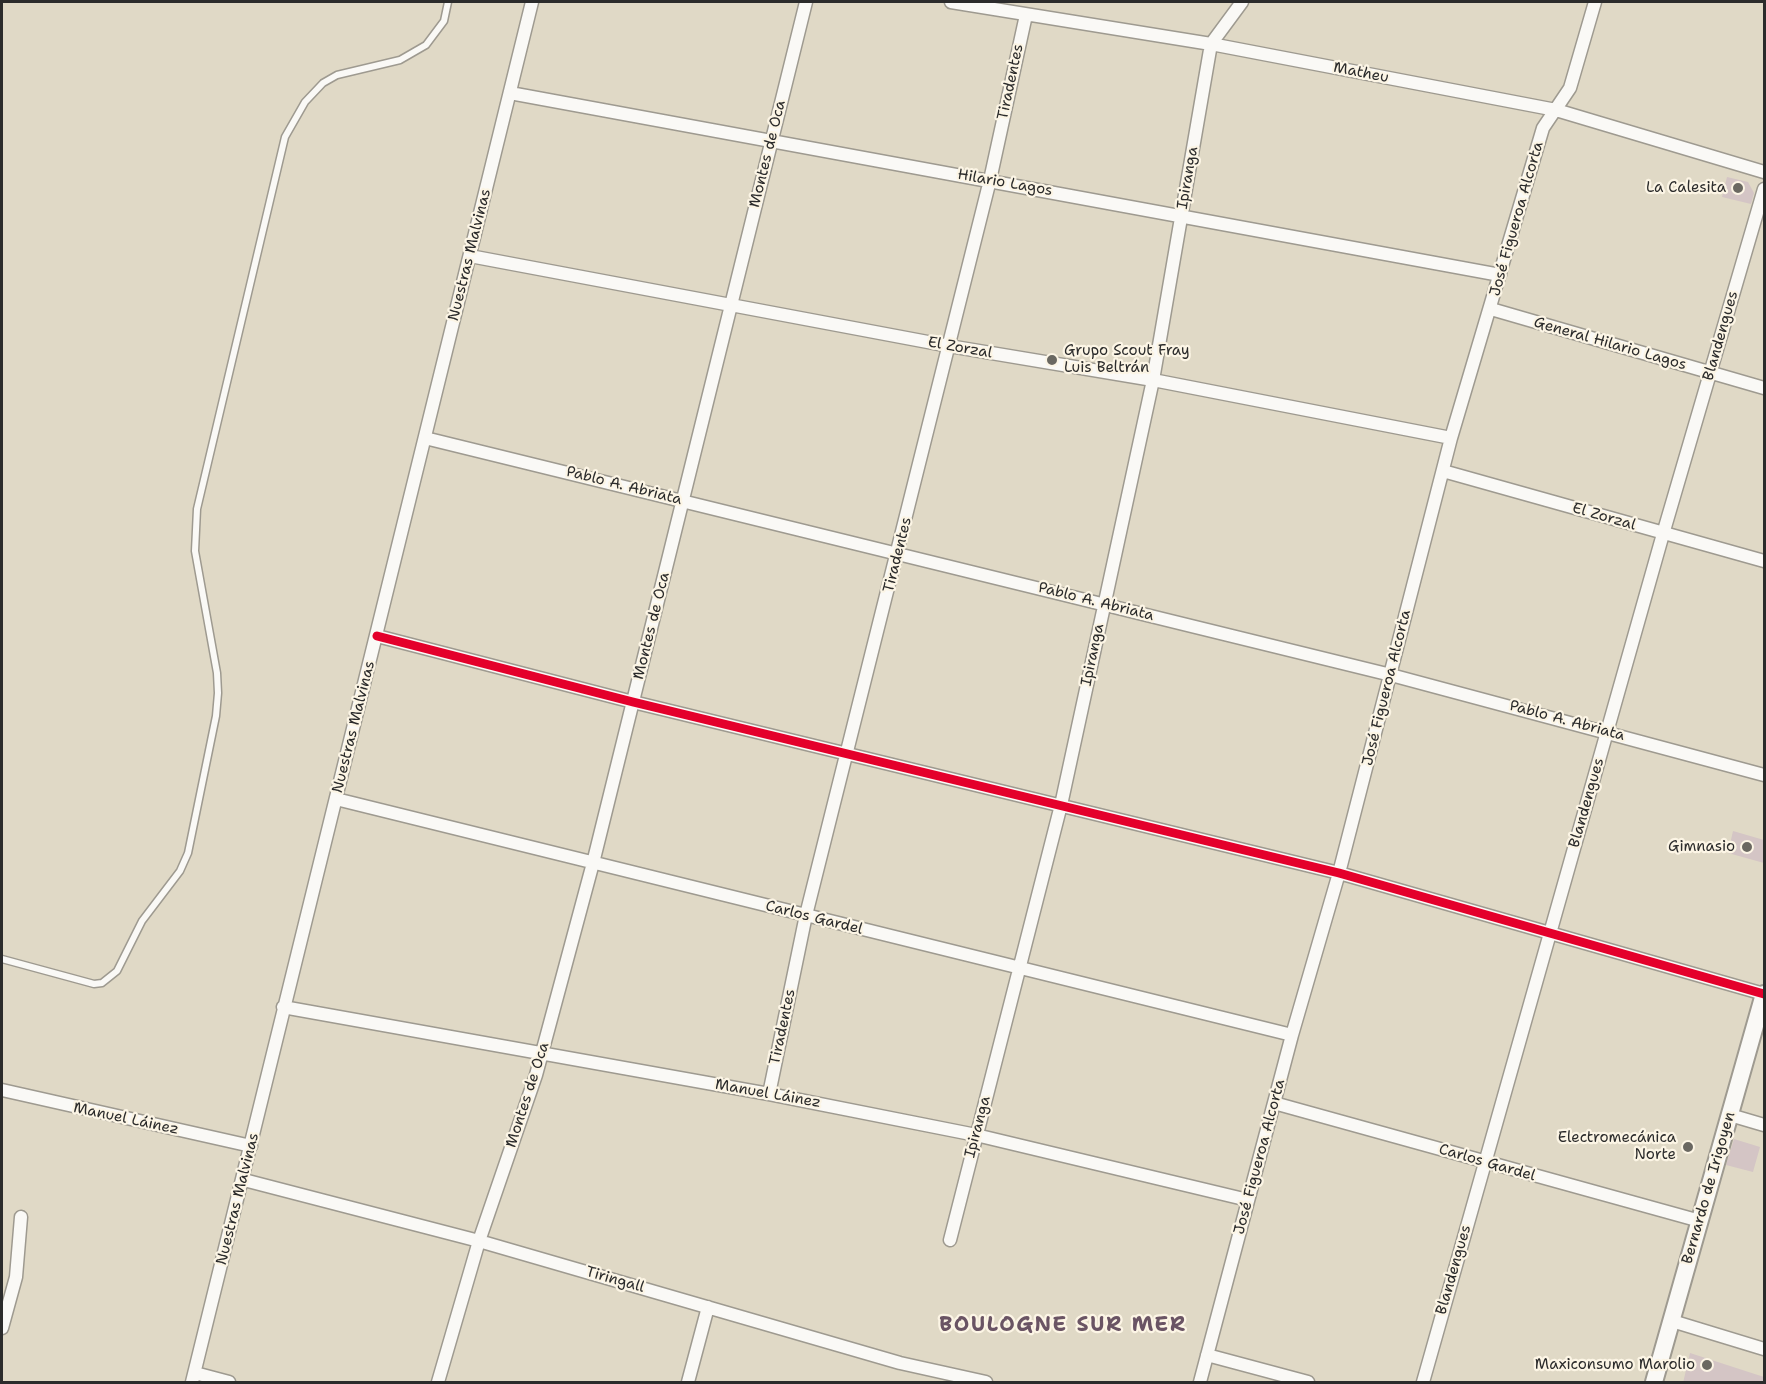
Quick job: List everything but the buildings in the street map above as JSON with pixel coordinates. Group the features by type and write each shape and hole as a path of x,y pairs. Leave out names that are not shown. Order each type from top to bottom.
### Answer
{"street":[{"name":"Nuestras Malvinas","path":"193,1378 244,1180 283,1007 377,636 532,2"},
{"name":"Montes de Oca","path":"438,1383 479,1241 542,1055 593,863 806,2"},
{"name":"Matheu","path":"951,2 1211,44 1556,110 1764,172"},
{"name":"Ipiranga","path":"950,1240 1061,805 1153,380 1211,44 1242,2"},
{"name":"José Figueroa Alcorta","path":"1200,1383 1292,1035 1339,873 1451,438 1543,128 1570,88 1595,2"},
{"name":"Tiradentes","path":"769,1094 806,915 899,553 990,180 1026,15"},
{"name":"Hilario Lagos","path":"510,93 770,142 1181,214 1500,275"},
{"name":"Blandengues","path":"1423,1383 1663,534 1764,189"},
{"name":"El Zorzal","path":"470,256 949,346 1153,380 1451,438"},
{"name":"General Hilario Lagos","path":"1491,309 1764,388"},
{"name":"Pablo A. Abriata","path":"425,438 1391,675 1764,775"},
{"name":"El Zorzal","path":"1443,471 1764,561"},
{"path":"377,636 633,702 1339,873 1764,994"},
{"name":"Carlos Gardel","path":"336,799 1292,1035"},
{"name":"Bernardo de Irigoyen","path":"1654,1383 1764,994"},
{"name":"Manuel Láinez","path":"283,1007 769,1094 976,1135 1248,1200"},
{"name":"Manuel Láinez","path":"2,1090 250,1146"},
{"name":"Carlos Gardel","path":"1274,1103 1700,1221"},
{"path":"1730,1115 1764,1125"},
{"name":"Tiringall","path":"244,1180 479,1241 900,1363 986,1383"},
{"path":"2,1328 16,1277 21,1217"},
{"path":"688,1383 708,1307"},
{"path":"1672,1321 1764,1349"},
{"path":"1207,1354 1308,1383"},
{"path":"193,1378 229,1383"}],"lane":[{"path":"2,959 94,984 102,983 117,971 142,921 180,871 191,842 216,716 218,693 217,673 195,551 196,509 285,137 304,102 323,83 337,75 400,60 426,45 444,21 448,2"}],"transit line":[{"path":"377,636 633,702 1339,873 1764,994"}],"place":[{"name":"La Calesita","path":"1738,188"},
{"name":"Grupo Scout Fray Luis Beltrán","path":"1052,360"},
{"name":"Gimnasio","path":"1747,847"},
{"name":"Electromecánica Norte","path":"1688,1147"},
{"name":"Maxiconsumo Marolio","path":"1707,1365"}],"district":[{"name":"BOULOGNE SUR MER","path":"1063,1326"}]}
